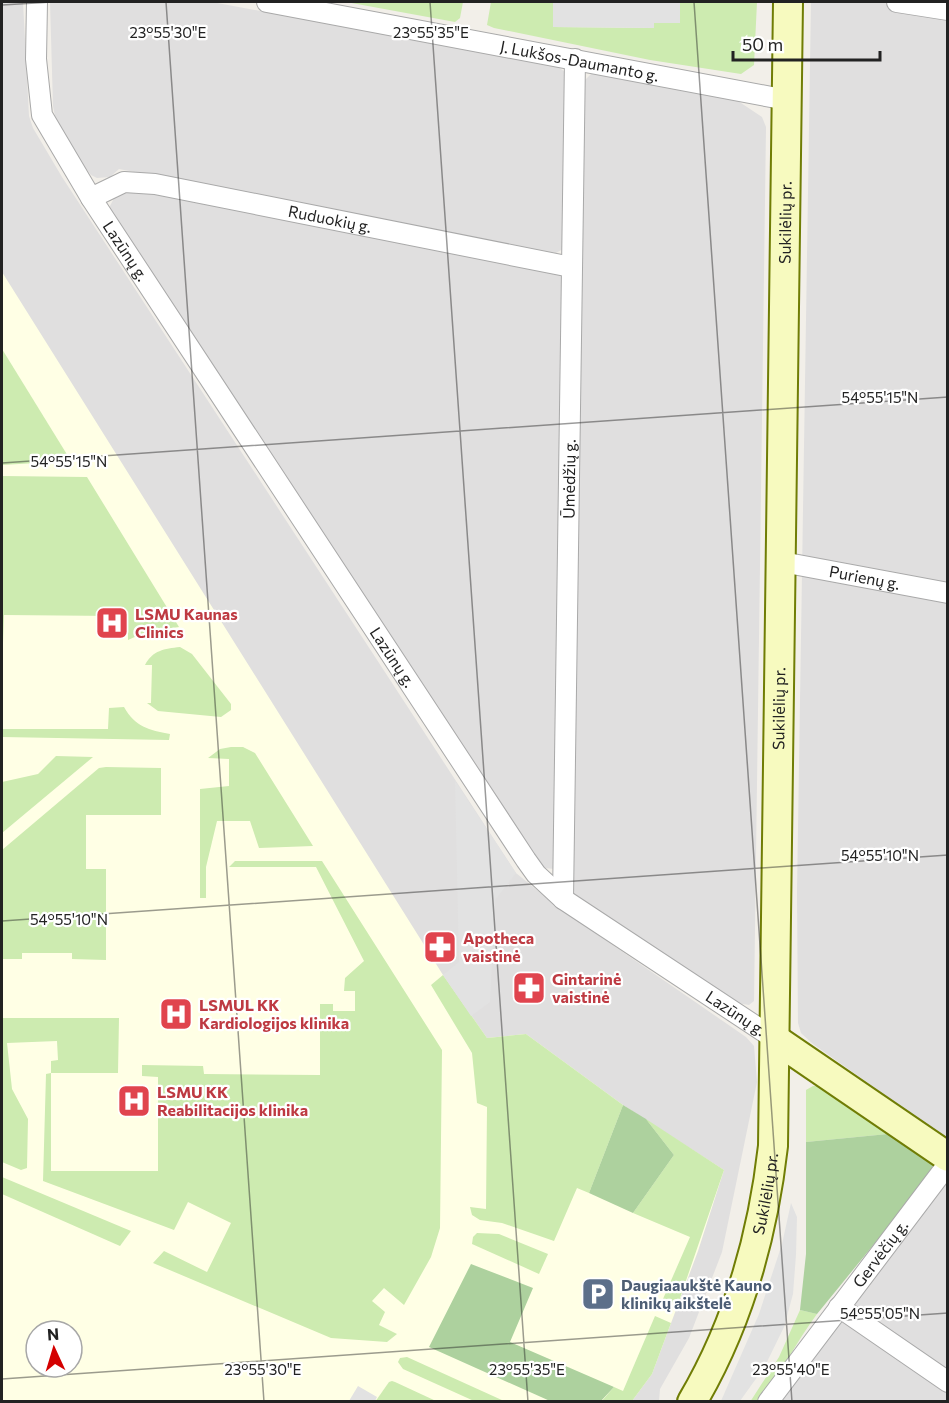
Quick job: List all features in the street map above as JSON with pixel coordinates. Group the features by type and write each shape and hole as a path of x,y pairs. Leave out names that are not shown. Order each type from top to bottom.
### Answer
{"main road":[{"name":"Sukilėlių pr.","path":"692,1401 733,1318 757,1235 772,1146 782,562 788,2"},
{"name":"Lazūnų g.","path":"775,1039 948,1157"}],"street":[{"name":"Lazūnų g.","path":"37,2 36,59 42,115 91,198 503,828 536,874 563,899 775,1039"},
{"name":"J. Lukšos-Daumanto g.","path":"267,2 787,100"},
{"path":"897,2 948,10"},
{"name":"Ūmėdžių g.","path":"563,899 575,59"},
{"name":"Ruduokių g.","path":"91,198 124,183 155,184 571,267"},
{"name":"Purienų g.","path":"782,562 948,592"},
{"name":"Gervėčių g.","path":"768,1401 948,1164"},
{"path":"839,1307 948,1382"}],"shaded area":[{"name":"LSMU Kaunas Clinics","path":"2,2 23,2 29,116 33,128 62,177 516,873 559,908 746,1037 754,1046 757,1082 722,1252 689,1338 660,1389 659,1401 2,1402"},
{"path":"50,2 212,2 557,66 565,72 563,249 556,253 443,233 119,169 110,177 97,178 91,175 80,161 56,121 53,106"},
{"path":"553,2 680,2 680,23 654,23 654,28 553,27"},
{"path":"811,2 947,2 947,1139 813,1044 801,1033 798,1023 797,893"},
{"path":"593,72 735,99 762,117 766,127 754,1001 749,1005 737,1003 578,898 573,893 571,884 585,80"},
{"path":"139,190 559,272 563,276 555,869 543,868 536,860 110,215 110,206 114,198 126,191"},
{"name":"LSMU Kaunas Clinics","path":"2,272 443,975 487,1038 526,1034 623,1105 724,1170 698,1251 652,1374 632,1401 2,1401"},
{"path":"455,781 516,873 495,900 490,1002 471,1016 443,975 459,962"},
{"path":"947,1177 947,1401 775,1402"},
{"path":"791,1203 797,1217 796,1255 793,1294 784,1327 765,1366 740,1401 721,1401 759,1314 782,1244"},
{"path":"358,1386 377,1397 375,1401 349,1401"}],"green space":[{"path":"346,2 463,2 460,18 455,22"},
{"path":"491,2 553,2 553,27 654,28 654,23 680,23 680,2 757,2 754,65 741,74 650,60 494,28 487,25"},
{"path":"2,349 71,461 2,465"},
{"path":"2,476 87,477 179,627 148,631 128,640 128,612 116,612 115,616 4,615 2,671"},
{"path":"180,647 192,654 231,704 231,710 221,717 158,711 147,703 151,703 152,665 145,665 155,653"},
{"path":"124,707 133,719 143,726 170,734 169,740 2,737 2,729 108,729 109,708"},
{"path":"243,747 255,753 313,846 259,848 250,821 217,821 206,867 206,898 200,898 200,789 229,786 229,759 208,758 220,749"},
{"path":"56,756 93,757 2,833 2,782 38,774"},
{"path":"99,768 161,768 161,815 86,815 86,869 106,869 106,960 72,959 72,953 22,953 22,959 2,959 2,850"},
{"path":"235,861 322,861 442,1050 440,1228 431,1257 404,1305 384,1288 372,1301 385,1312 379,1325 397,1334 387,1342 331,1338 153,1263 164,1251 207,1272 231,1223 188,1202 174,1230 43,1181 46,1074 51,1073 51,1171 158,1171 158,1077 142,1076 142,1065 203,1066 204,1074 320,1075 320,1004 333,1004 333,1011 355,1011 355,991 344,991 345,978 364,961 316,867 229,867"},
{"path":"443,975 487,1038 526,1034 623,1105 589,1193 577,1188 554,1241 502,1223 480,1220 472,1215 470,1207 486,1209 487,1107 477,1103 472,1053 431,985"},
{"path":"2,1018 119,1018 118,1073 51,1073 51,1061 58,1060 57,1041 7,1043 12,1089 28,1119 27,1168 21,1170 2,1162"},
{"path":"813,1086 823,1086 898,1133 806,1142 806,1090"},
{"path":"623,1105 646,1119 674,1155 633,1213 589,1193"},
{"path":"646,1119 724,1170 678,1304 663,1299 690,1237 633,1213 674,1155"},
{"path":"898,1133 933,1162 932,1173 817,1314 800,1310 806,1254 806,1142"},
{"path":"2,1177 131,1231 120,1246 2,1194"},
{"path":"477,1233 499,1234 548,1254 539,1274 472,1244 473,1237"},
{"path":"471,1264 533,1288 510,1342 614,1387 601,1401 550,1401 429,1347"},
{"path":"800,1310 817,1314 762,1401 750,1402 779,1357"},
{"path":"655,1316 671,1323 652,1374 632,1401 601,1402 614,1387 623,1391"},
{"path":"407,1357 504,1401 474,1401 403,1369 398,1362 400,1358"},
{"path":"392,1381 436,1401 375,1402"}],"place":[{"name":"LSMU Kaunas Clinics","path":"112,623"},
{"name":"Apotheca vaistinė","path":"440,947"},
{"name":"Gintarinė vaistinė","path":"529,988"},
{"name":"LSMUL KK Kardiologijos klinika","path":"176,1014"},
{"name":"LSMU KK Reabilitacijos klinika","path":"134,1101"},
{"name":"Daugiaaukštė Kauno klinikų aikštelė","path":"598,1294"}]}
